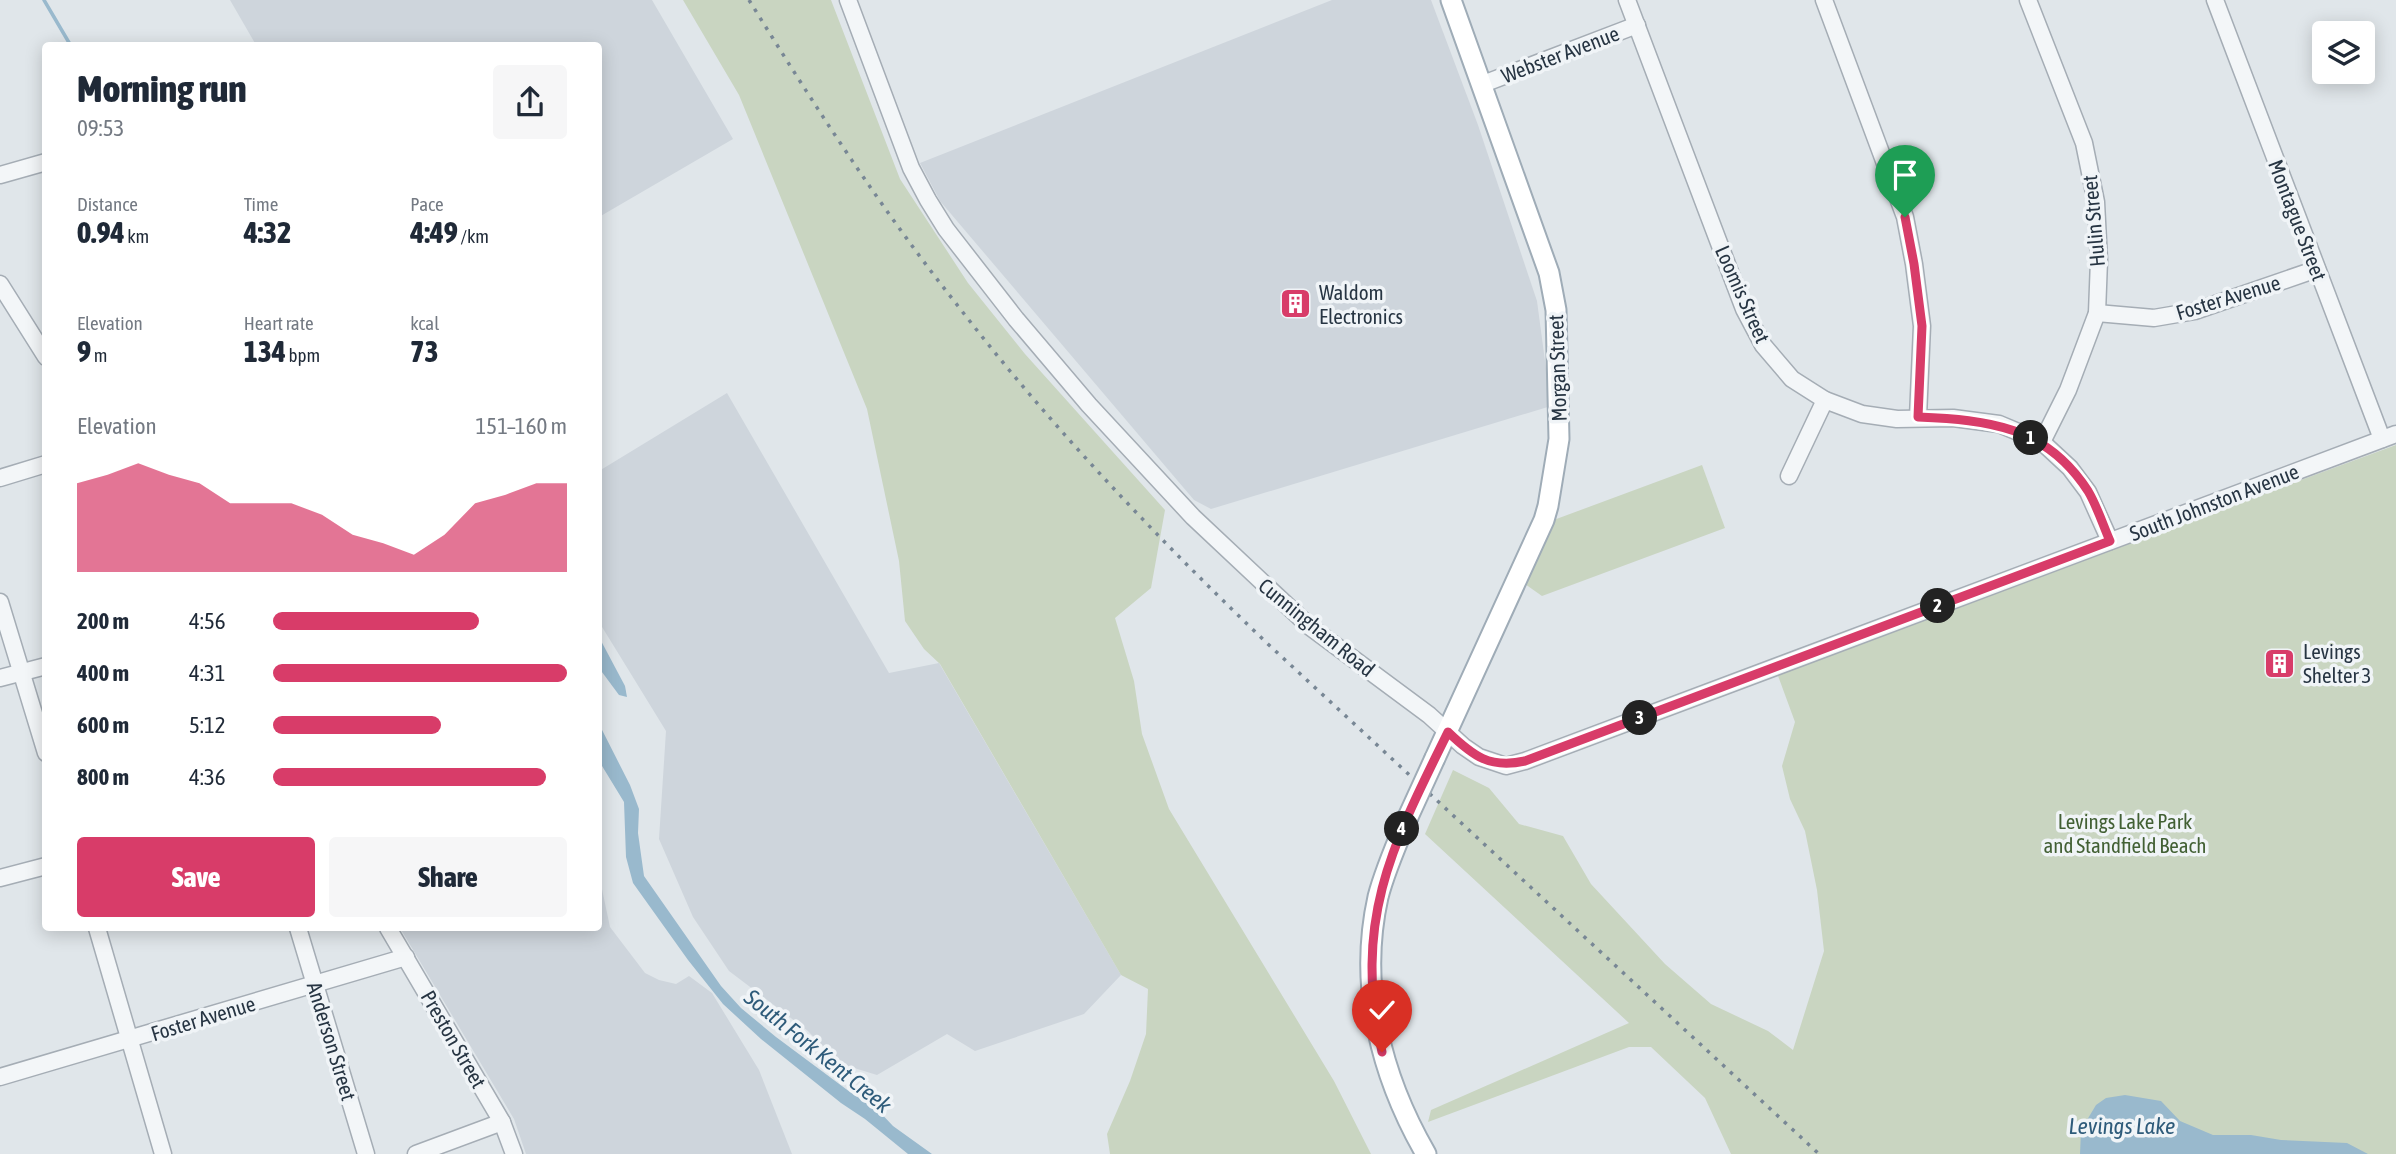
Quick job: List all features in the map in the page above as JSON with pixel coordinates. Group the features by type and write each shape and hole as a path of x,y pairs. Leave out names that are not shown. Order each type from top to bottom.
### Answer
{"main road":[{"name":"Morgan Street","path":"1448,732 1544,520 1559,439 1556,310 1549,273 1451,0"},
{"path":"1426,1154 1405,1115 1389,1076 1377,1030 1371,982 1373,936 1379,895 1408,817 1448,732"}],"street":[{"name":"Cunningham Road","path":"848,0 911,168 946,229 1016,319 1089,405 1193,517 1309,626 1448,732"},
{"name":"Loomis Street","path":"1628,0 1744,309 1763,345 1792,379 1825,400 1862,414 1897,419 1953,418 1998,424 2042,442 2070,468 2088,492 2110,541"},
{"path":"1824,0 1905,217 1922,326 1918,417"},
{"name":"Hulin Street","path":"2028,0 2084,143 2096,202 2099,260 2096,313 2068,390 2042,442"},
{"name":"Montague Street","path":"2215,0 2317,269 2389,436"},
{"name":"Webster Avenue","path":"1483,84 1637,25"},
{"path":"0,175 42,163"},
{"name":"Foster Avenue","path":"2096,313 2154,318 2195,311 2317,269"},
{"path":"0,284 42,351"},
{"path":"1789,476 1825,400"},
{"name":"South Johnston Avenue","path":"1448,732 1479,757 1506,765 1525,761 2389,436"},
{"path":"0,478 42,465"},
{"path":"0,602 42,740"},
{"path":"0,678 42,667"},
{"path":"0,878 42,867"},
{"path":"98,931 163,1154"},
{"name":"Anderson Street","path":"299,931 366,1154"},
{"name":"Preston Street","path":"390,931 502,1122 514,1154"},
{"name":"Foster Avenue","path":"0,1077 406,957"},
{"path":"416,1154 502,1122"}],"shaded area":[{"path":"230,0 652,0 733,139 602,215 602,42 254,42"},
{"path":"1332,0 1431,0 1478,125 1537,301 1551,406 1211,509 1194,500 940,201 920,163"},
{"path":"727,393 889,673 939,663 1121,975 1084,1014 975,1051 947,1034 877,1075 838,1063 808,1031 729,971 693,917 659,839 666,731 602,627 602,469"},
{"path":"602,889 610,927 645,973 676,984 689,976 712,993 759,1070 792,1154 526,1154 514,1119 402,931 602,931"}],"green space":[{"path":"683,0 831,0 900,179 968,283 1025,354 1165,510 1151,588 1115,618 1134,681 1142,734 1169,809 1334,1081 1371,1154 1110,1154 1107,1134 1130,1081 1146,1034 1148,989 1121,975 940,664 924,649 905,621 899,561 867,409 739,95"},
{"name":"Levings Lake Park and Standfield Beach","path":"2396,445 2396,1154 1731,1154 1705,1098 1651,1047 1629,1047 1428,1122 1431,1110 1629,1023 1425,834 1453,770 1489,788 1519,824 1563,836 1591,884 1665,964 1711,1004 1768,1031 1793,1050 1824,951 1817,890 1805,831 1790,799 1782,766 1795,722 1777,673"},
{"path":"1702,465 1725,528 1542,596 1525,584 1551,521"}],"water":[{"path":"602,643 625,686 627,697 619,695 602,672"},
{"path":"602,730 639,809 638,833 644,876 721,986 741,1008 776,1037 854,1095 875,1107 893,1126 932,1154 908,1154 761,1039 723,1004 633,883 626,857 624,802 602,766"},
{"name":"Levings Lake","path":"2125,1095 2161,1101 2180,1121 2213,1135 2251,1135 2281,1140 2347,1143 2368,1154 2080,1154 2081,1130 2096,1105 2106,1098"}],"waterway":[{"name":"South Fork Kent Creek","path":"44,0 69,42"}],"railway":[{"path":"749,0 849,156 902,232 994,351 1107,482 1269,645 1819,1154"}],"place":[{"name":"Waldom Electronics","path":"1296,304"},
{"name":"Levings Shelter 3","path":"2280,663"}],"route":[{"path":"1382,1052 1371,982 1373,936 1379,895 1408,817 1448,732 1479,757 1506,765 1525,761 2110,541 2088,492 2070,468 2042,442 1998,424 1918,417 1922,326 1905,217"}]}
